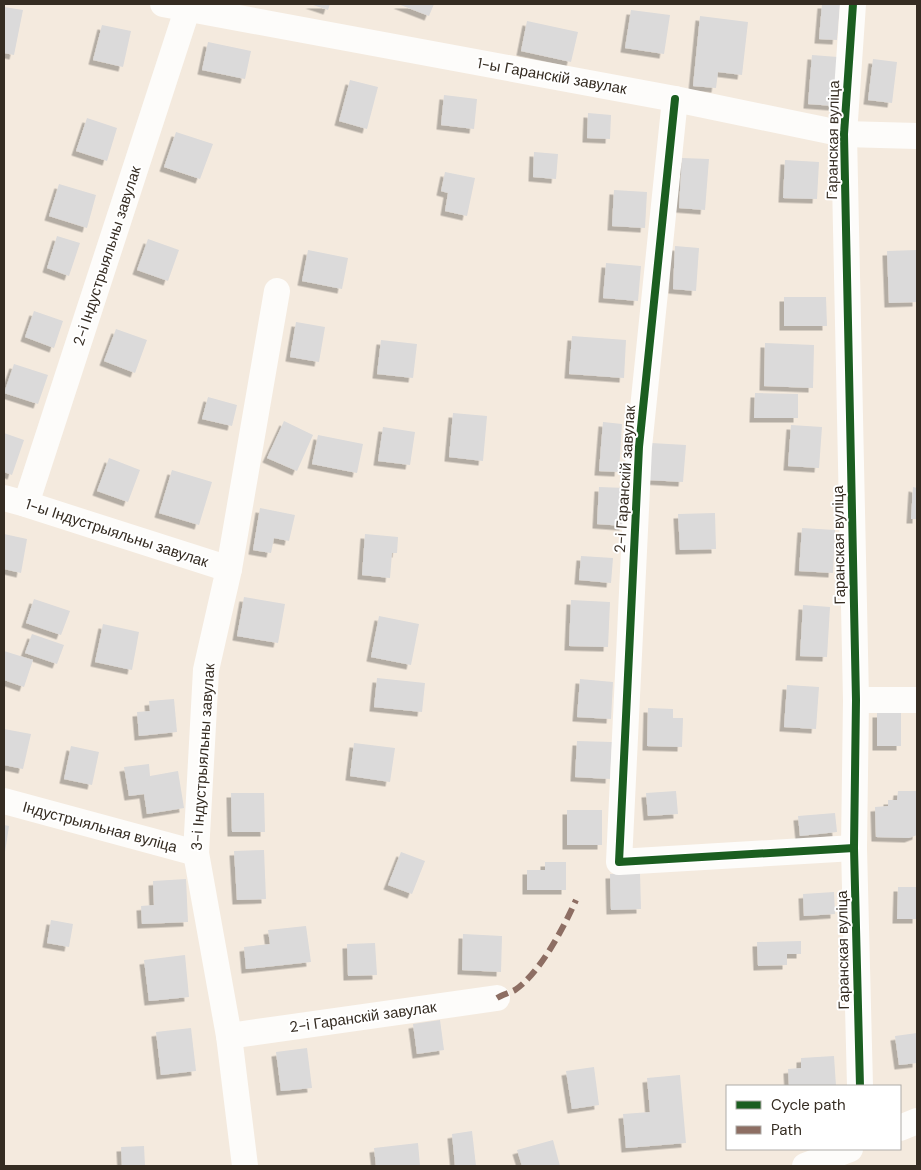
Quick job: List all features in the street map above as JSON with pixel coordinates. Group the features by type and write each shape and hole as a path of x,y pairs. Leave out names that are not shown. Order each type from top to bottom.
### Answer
{"street":[{"name":"1-ы Гаранскій завулак","path":"163,4 189,6 675,99 844,134 917,136"},
{"name":"Гаранская вуліца","path":"853,4 844,134 856,700 854,848 860,1085"},
{"name":"2-і Індустрыяльны завулак","path":"15,501 189,6"},
{"name":"2-і Гаранскій завулак","path":"675,99 639,447 619,862 854,848"},
{"name":"3-і Індустрыяльны завулак","path":"245,1166 228,1036 196,853 206,670 230,569 277,291"},
{"name":"1-ы Індустрыяльны завулак","path":"15,501 230,569"},
{"path":"856,700 917,700"},
{"name":"Індустрыяльная вуліца","path":"4,801 196,853"},
{"name":"2-і Гаранскій завулак","path":"228,1036 497,998"},
{"path":"901,1128 917,1121"},
{"path":"805,1166 847,1150"}],"building":[{"path":"310,4 330,4 328,10"},
{"path":"398,4 434,4 429,16"},
{"path":"822,4 840,4 837,40 819,39"},
{"path":"4,7 23,10 14,55 4,53"},
{"path":"631,10 670,15 664,54 625,48"},
{"path":"700,16 748,22 742,75 718,72 716,88 693,86"},
{"path":"527,21 578,32 571,62 521,51"},
{"path":"102,25 131,31 123,67 93,60"},
{"path":"208,42 251,51 245,79 202,70"},
{"path":"812,55 838,57 834,106 808,104"},
{"path":"873,59 897,62 892,103 868,100"},
{"path":"350,80 378,87 367,129 339,121"},
{"path":"444,95 477,99 474,129 441,125"},
{"path":"588,113 611,115 610,139 587,138"},
{"path":"87,118 117,128 107,161 76,151"},
{"path":"176,132 213,144 200,179 164,167"},
{"path":"534,152 558,154 556,179 533,177"},
{"path":"682,158 709,159 705,210 679,208"},
{"path":"785,160 819,162 817,199 783,198"},
{"path":"445,172 475,178 467,216 445,211 448,193 441,191"},
{"path":"59,184 96,195 87,228 49,216"},
{"path":"614,190 647,192 645,228 612,226"},
{"path":"57,236 80,243 69,276 47,268"},
{"path":"148,239 179,250 168,281 137,270"},
{"path":"675,246 699,248 696,291 673,289"},
{"path":"308,250 348,258 342,289 302,281"},
{"path":"917,250 917,302 889,303 887,251"},
{"path":"606,263 641,266 638,301 603,298"},
{"path":"784,297 826,297 827,326 784,326"},
{"path":"34,311 63,321 54,348 25,337"},
{"path":"296,322 325,327 319,362 290,357"},
{"path":"116,329 147,340 135,373 104,361"},
{"path":"572,336 626,340 624,378 569,374"},
{"path":"381,340 417,344 413,378 377,374"},
{"path":"765,343 814,345 813,388 764,386"},
{"path":"14,364 48,375 38,404 4,393"},
{"path":"755,393 798,394 798,418 754,418"},
{"path":"208,397 237,405 232,426 202,419"},
{"path":"453,413 487,416 483,461 449,457"},
{"path":"284,421 313,435 297,471 267,458"},
{"path":"603,422 622,424 619,472 599,471"},
{"path":"791,425 822,427 819,468 788,466"},
{"path":"383,427 415,432 410,465 378,461"},
{"path":"4,433 24,440 12,475 4,472"},
{"path":"318,435 363,444 357,473 312,464"},
{"path":"651,443 686,445 683,482 648,480"},
{"path":"109,458 140,470 128,502 97,491"},
{"path":"172,470 212,482 199,525 159,513"},
{"path":"599,487 626,488 624,526 597,524"},
{"path":"913,487 917,488 917,519 911,519"},
{"path":"260,508 295,515 289,541 274,538 271,553 253,550"},
{"path":"715,513 716,549 680,550 678,514"},
{"path":"802,528 835,530 833,573 799,571"},
{"path":"4,534 27,539 21,573 4,569"},
{"path":"365,534 398,537 397,553 392,553 390,578 362,575"},
{"path":"581,556 613,558 611,583 579,580"},
{"path":"244,597 285,604 278,643 237,636"},
{"path":"34,599 70,611 61,635 26,623"},
{"path":"571,600 610,602 608,647 569,646"},
{"path":"803,605 830,607 827,657 800,656"},
{"path":"379,616 419,624 411,665 371,657"},
{"path":"103,624 139,632 132,670 95,662"},
{"path":"32,634 64,645 57,664 25,653"},
{"path":"4,651 33,660 24,687 4,680"},
{"path":"377,678 425,683 422,712 374,707"},
{"path":"580,679 613,682 611,719 577,717"},
{"path":"787,685 819,687 816,729 784,727"},
{"path":"174,699 177,732 139,736 137,712 150,711 149,701"},
{"path":"648,708 673,709 673,718 683,718 682,747 647,746"},
{"path":"877,713 901,713 901,746 877,746"},
{"path":"4,729 31,734 23,769 4,765"},
{"path":"577,741 612,742 610,779 575,777"},
{"path":"354,743 395,748 390,782 350,776"},
{"path":"71,746 99,752 92,785 64,779"},
{"path":"149,764 150,776 178,771 184,808 147,814 144,794 129,796 124,767"},
{"path":"676,791 678,814 648,816 646,793"},
{"path":"898,791 917,791 917,835 909,838 876,837 875,807 888,806 888,800 897,800"},
{"path":"231,793 264,793 265,832 232,832"},
{"path":"567,810 602,810 602,845 567,845"},
{"path":"835,813 837,832 800,836 798,816"},
{"path":"4,825 9,826 5,852 4,852"},
{"path":"264,850 266,899 237,900 234,851"},
{"path":"401,852 425,861 412,894 388,885"},
{"path":"545,862 566,862 566,890 527,890 527,870 545,870"},
{"path":"640,873 641,909 611,910 610,874"},
{"path":"186,879 188,922 142,924 141,906 154,905 153,881"},
{"path":"898,887 917,887 917,919 897,919"},
{"path":"834,892 835,914 804,916 803,894"},
{"path":"51,920 73,924 69,947 47,943"},
{"path":"306,926 311,962 246,969 244,947 270,944 268,930"},
{"path":"463,934 502,936 501,972 462,970"},
{"path":"801,941 801,954 787,954 787,965 758,966 757,942"},
{"path":"375,943 377,975 348,976 347,944"},
{"path":"185,955 189,997 149,1001 144,960"},
{"path":"440,1020 444,1050 417,1054 413,1024"},
{"path":"191,1028 196,1071 161,1075 156,1032"},
{"path":"917,1033 917,1063 899,1065 895,1036"},
{"path":"307,1048 312,1088 281,1091 276,1052"},
{"path":"834,1056 836,1085 789,1085 788,1069 801,1068 801,1058"},
{"path":"594,1067 599,1105 572,1109 566,1071"},
{"path":"680,1075 686,1143 626,1148 623,1114 650,1112 647,1078"},
{"path":"472,1131 476,1166 455,1166 452,1134"},
{"path":"553,1140 560,1166 522,1166 517,1150"},
{"path":"418,1143 420,1166 376,1166 374,1148"},
{"path":"144,1146 145,1166 122,1166 121,1147"}],"marked path":[{"path":"497,998 515,990 533,973 558,936 576,900"}],"cycle path":[{"path":"853,4 844,134 856,700 854,848 860,1085"},
{"path":"675,99 639,447 619,862 854,848"}]}
